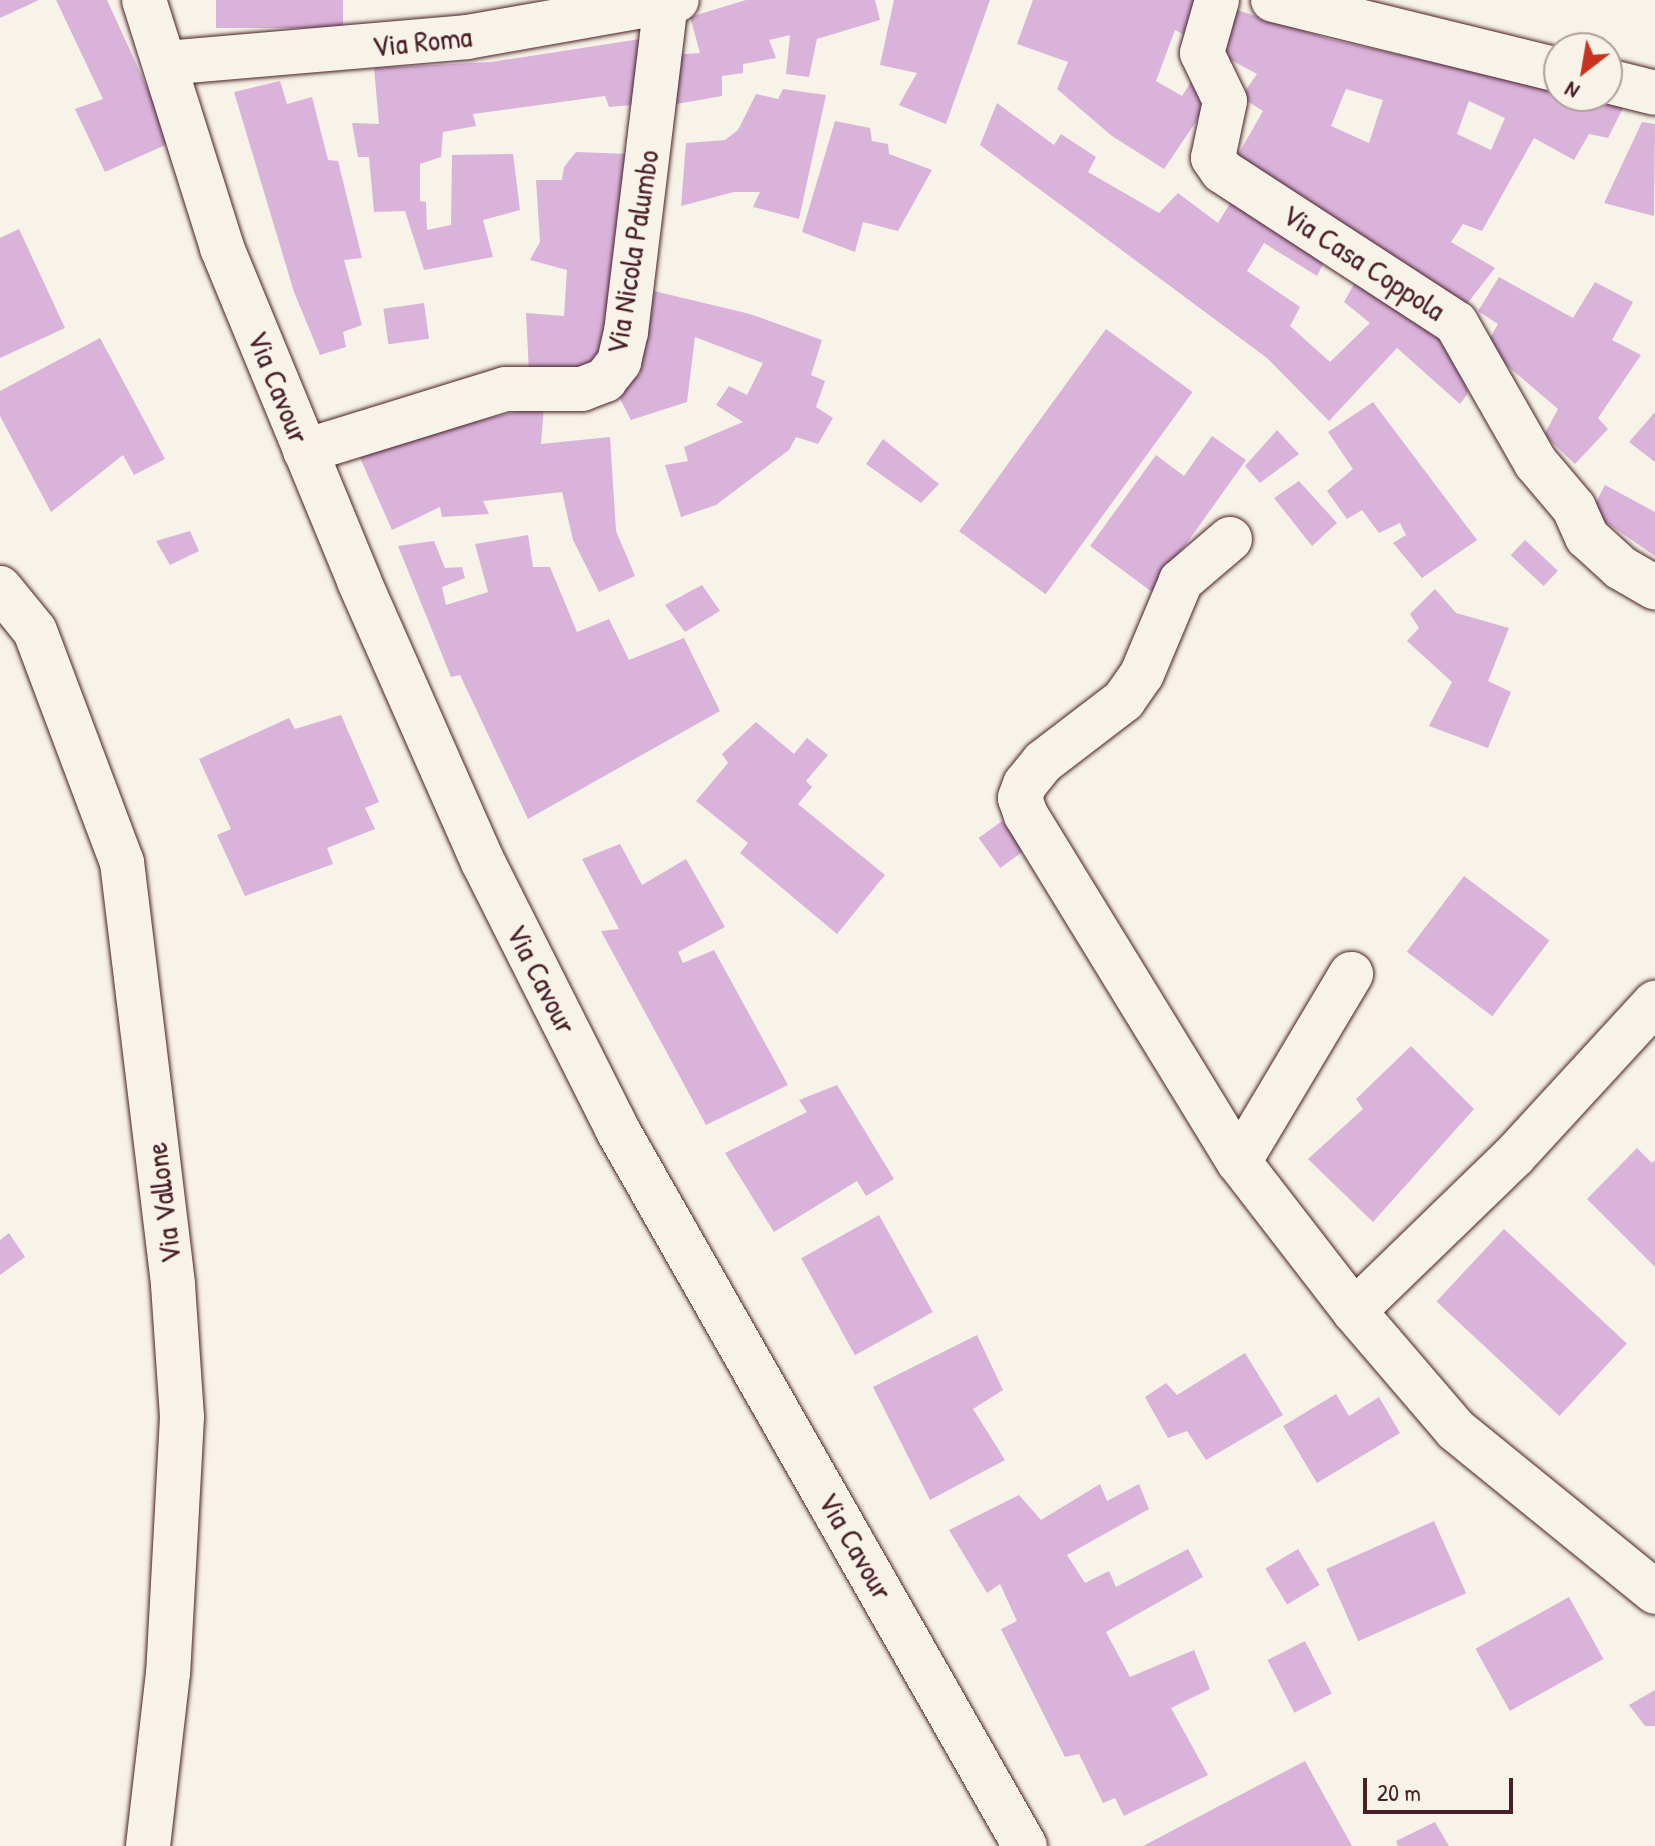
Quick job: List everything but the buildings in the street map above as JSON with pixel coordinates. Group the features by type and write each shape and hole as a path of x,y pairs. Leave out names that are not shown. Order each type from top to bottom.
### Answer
{"street":[{"name":"Via Cavour","path":"144,0 222,248 305,451 483,862 617,1129 1025,1846"},
{"name":"Via Casa Coppola","path":"1217,0 1202,53 1225,101 1213,149 1222,171 1456,323 1536,463 1574,508 1587,537 1621,568 1655,588"},
{"path":"1273,0 1543,66"},
{"name":"Via Roma","path":"165,63 467,37 671,1"},
{"name":"Via Nicola Palumbo","path":"305,451 505,389 582,389 605,380 619,362 626,332 671,1"},
{"path":"1623,85 1655,93"},
{"path":"1230,539 1181,581 1142,674 1124,700 1043,762 1020,798 1026,815 1239,1162 1354,1311 1456,1430 1655,1592"},
{"name":"Via Vallone","path":"0,588 35,631 122,862 173,1285 182,1417 168,1673 148,1846"},
{"path":"1239,1162 1351,974"},
{"path":"1354,1311 1515,1155 1655,1003"}]}
